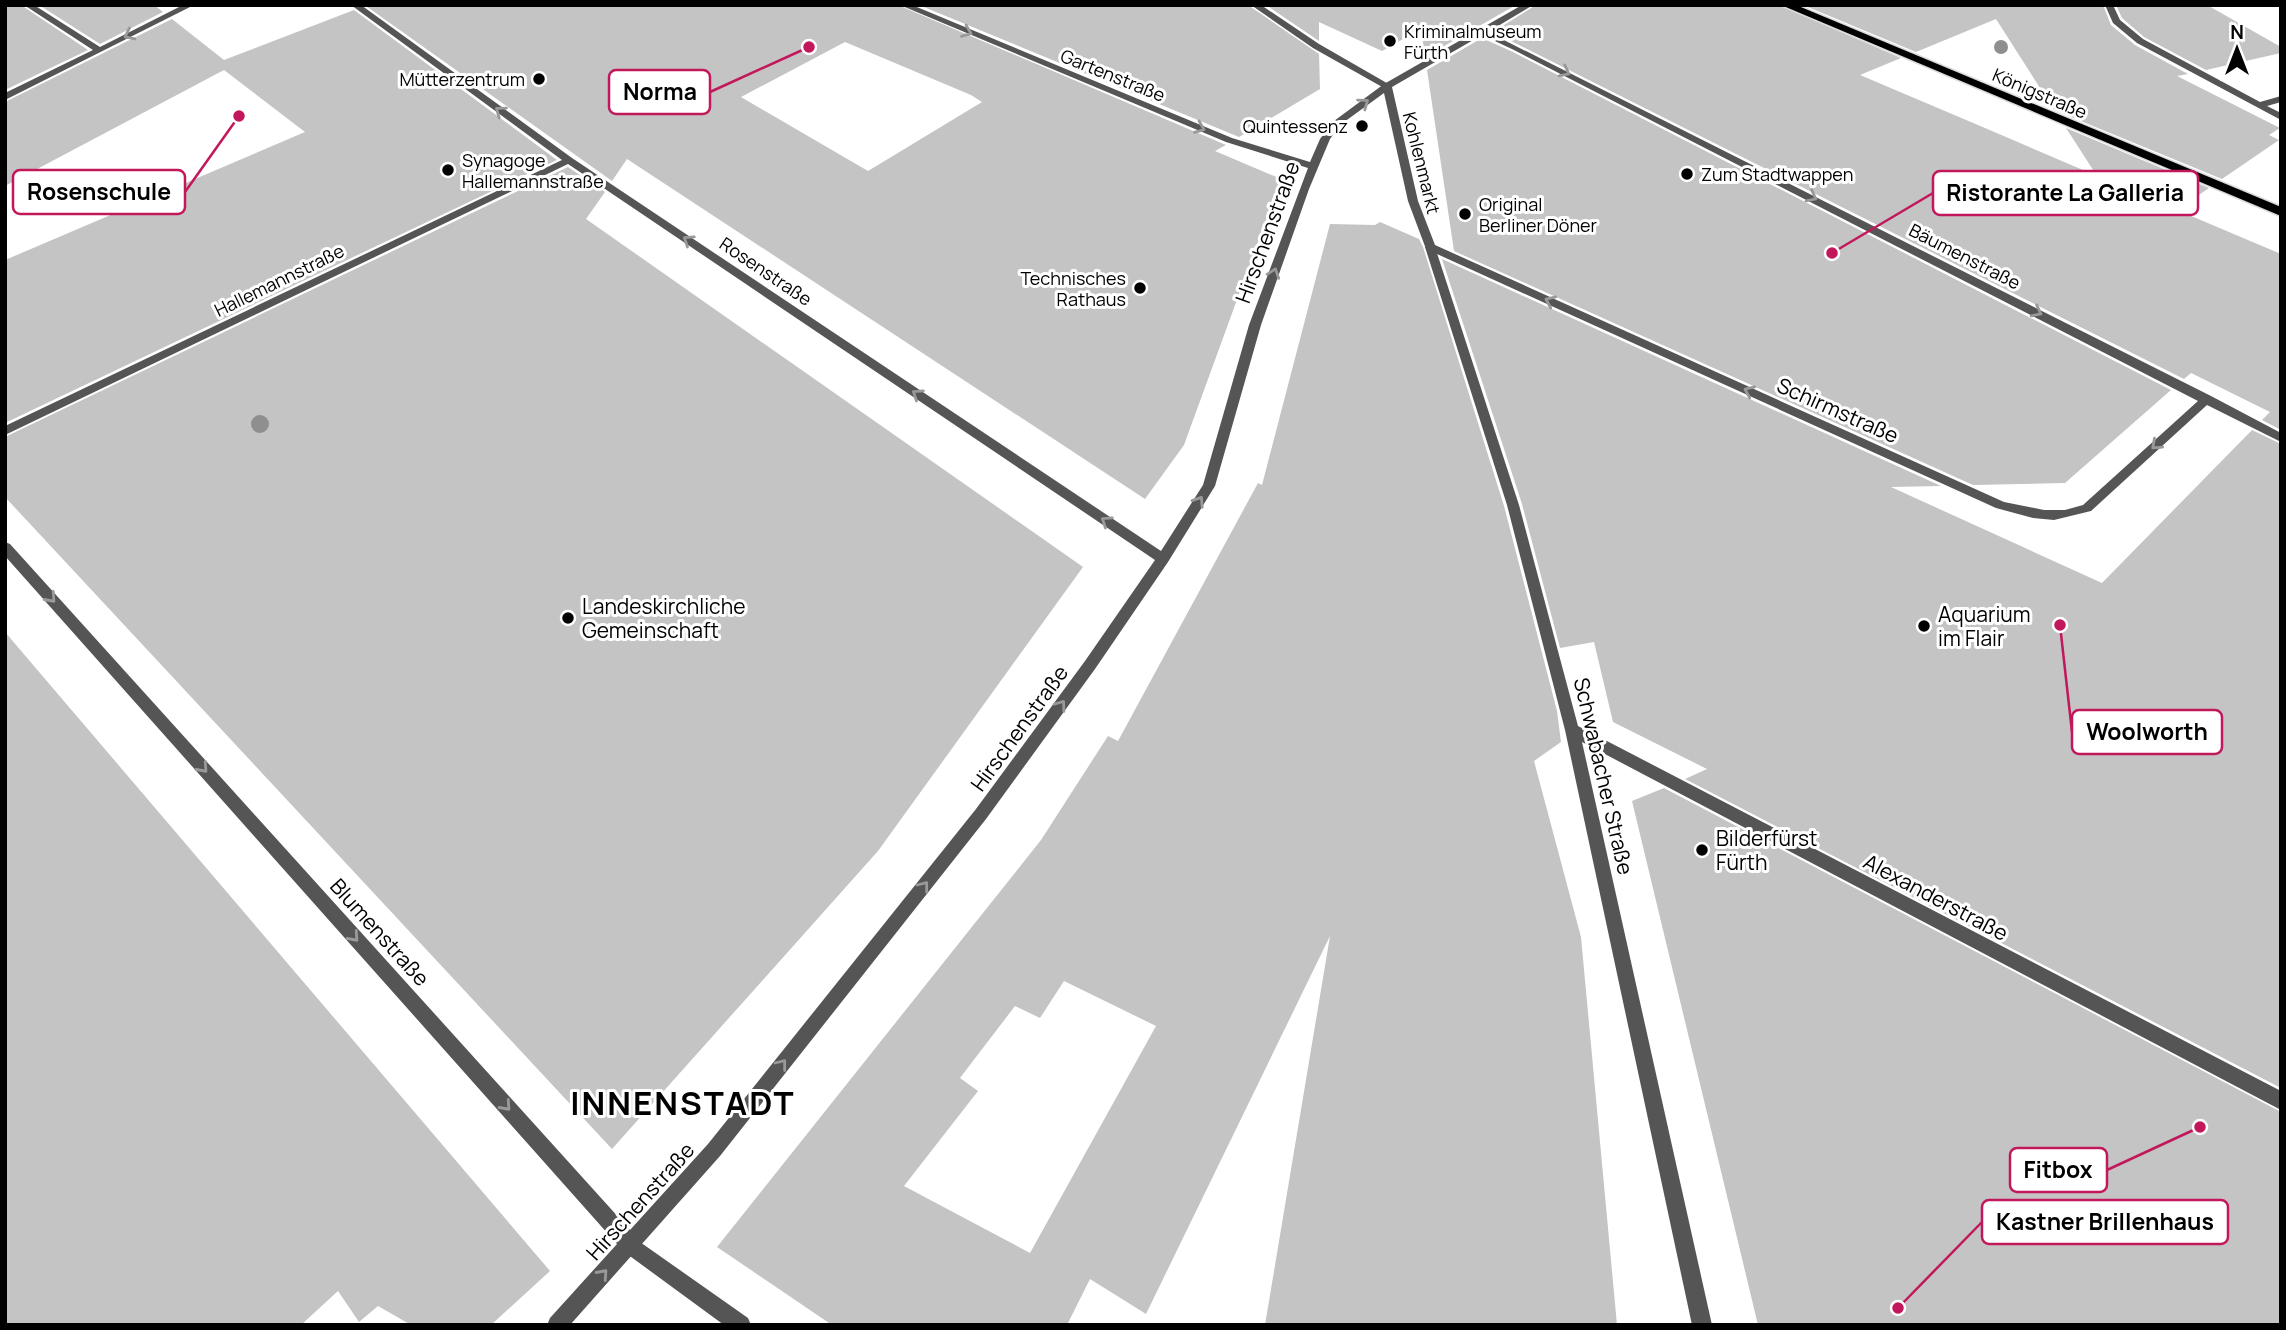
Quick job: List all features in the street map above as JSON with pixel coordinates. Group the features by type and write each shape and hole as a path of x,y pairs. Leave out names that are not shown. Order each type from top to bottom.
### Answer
{"main road":[{"name":"Königstraße","path":"1786,5 2281,212"}],"street":[{"path":"27,5 99,50"},
{"path":"5,97 190,5"},
{"name":"Rosenstraße","path":"355,5 569,160 1163,559"},
{"name":"Gartenstraße","path":"904,5 1229,140 1313,166"},
{"path":"1255,5 1316,46 1387,86"},
{"name":"Hirschenstraße","path":"557,1325 714,1150 981,814 1090,665 1163,559 1209,486 1255,326 1325,139 1337,123 1387,86 1529,5"},
{"path":"2109,5 2116,21 2140,41 2281,117"},
{"name":"Bäumenstraße","path":"1482,33 1530,54 2281,438"},
{"name":"Kohlenmarkt","path":"1387,86 1413,201 1430,247"},
{"path":"2259,105 2281,99"},
{"name":"Hallemannstraße","path":"5,431 569,160"},
{"name":"Schirmstraße","path":"1430,247 1978,495 2038,516 2068,515 2087,508 2207,399"},
{"name":"Schwabacher Straße","path":"1430,247 1513,505 1572,730 1702,1325"},
{"name":"Blumenstraße","path":"5,547 630,1244 741,1325"},
{"name":"Alexanderstraße","path":"1572,730 2281,1101"}],"building":[{"path":"5,5 21,5 88,50 5,90"},
{"path":"39,5 154,5 163,12 100,44"},
{"path":"898,5 1226,145 1215,151 1281,179 1184,445 1145,499 627,159 612,181 366,6","holes":["845,42 982,102 868,171 741,97"]},
{"path":"919,5 1248,5 1319,54 1320,89 1239,137"},
{"path":"1266,5 1516,5 1425,57 1421,29 1382,51 1319,22 1319,41"},
{"path":"1536,5 1779,5 1901,58 1860,75 2097,176 2066,128 2209,188 2177,210 2281,254 2281,430 2262,420 2270,412 2191,373 2184,379 1493,32"},
{"path":"1803,5 2103,5 2111,25 2135,45 2188,74 2177,76 2280,128 2269,135 2279,140 2222,179 2054,110 1996,19 1916,52"},
{"path":"2116,5 2207,5 2281,47 2281,53 2206,70 2144,37 2122,18"},
{"path":"354,10 557,160 5,423 5,260 305,132 224,70 5,186 5,102 172,19 224,60"},
{"path":"1482,38 2171,390 2065,483 1973,485 1454,251 1427,70"},
{"path":"568,167 605,192 586,219 1083,567 878,851 612,1149 5,497 5,437"},
{"path":"1380,222 1419,239 1423,247 1504,506 1557,711 1561,742 1534,761 1581,937 1617,1325 1265,1325 1330,936 1146,1314 1090,1279 1067,1325 832,1325 717,1247 1041,840 1108,736 1118,741 1258,483 1262,485 1330,224 1375,225","holes":["1064,981 1156,1026 1030,1253 904,1186 978,1091 960,1078 1015,1006 1040,1018"]},
{"path":"1442,259 1941,486 1891,487 2102,583 2252,430 2281,444 2281,1088 1685,779 1707,769 1613,722 1594,642 1560,648 1522,504"},
{"path":"5,632 550,1271 491,1325 411,1325 378,1306 359,1322 338,1291 301,1325 5,1325"},
{"path":"1664,788 2281,1112 2281,1325 1758,1325 1632,801"}],"place":[{"name":"Kriminalmuseum Fürth","path":"1390,41"},
{"name":"Norma","path":"809,47"},
{"name":"Mütterzentrum","path":"539,79"},
{"name":"Rosenschule","path":"239,116"},
{"name":"Quintessenz","path":"1362,126"},
{"name":"Synagoge Hallemannstraße","path":"448,170"},
{"name":"Zum Stadtwappen","path":"1687,174"},
{"name":"Original Berliner Döner","path":"1465,214"},
{"name":"Ristorante La Galleria","path":"1832,253"},
{"name":"Technisches Rathaus","path":"1140,288"},
{"name":"Landeskirchliche Gemeinschaft","path":"568,618"},
{"name":"Woolworth","path":"2060,625"},
{"name":"Aquarium im Flair","path":"1924,626"},
{"name":"Bilderfürst Fürth","path":"1702,850"},
{"name":"Fitbox","path":"2200,1127"},
{"name":"Kastner Brillenhaus","path":"1898,1308"}],"district":[{"name":"INNENSTADT","path":"683,1102"}]}
